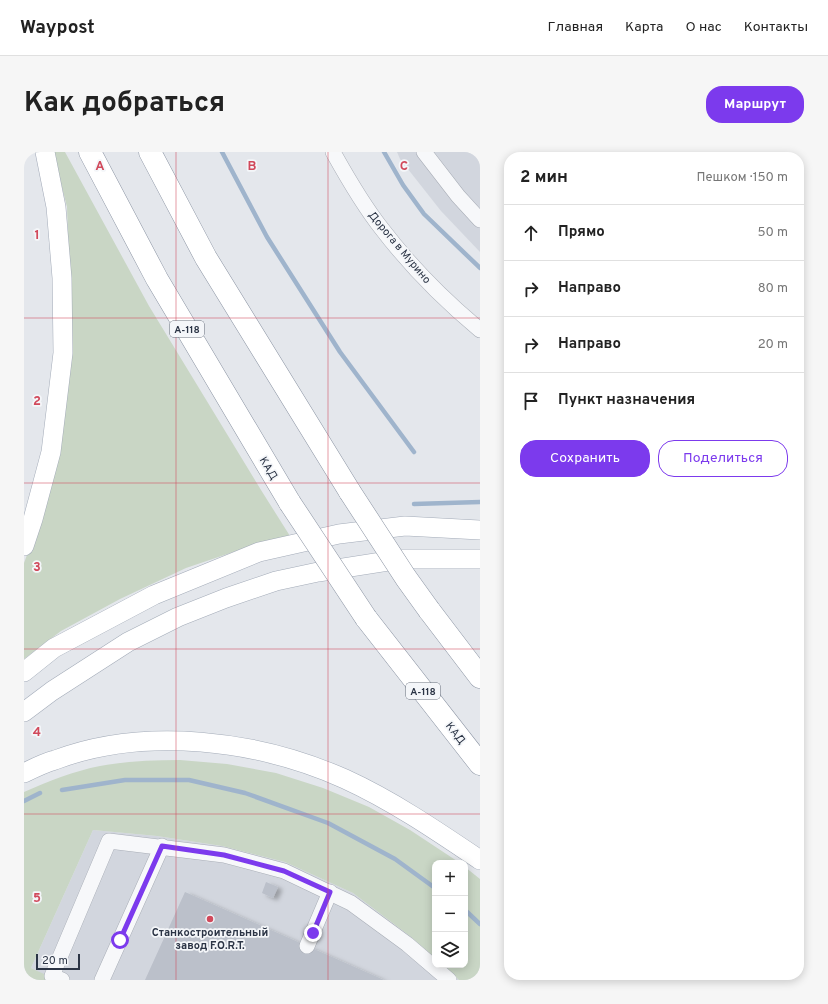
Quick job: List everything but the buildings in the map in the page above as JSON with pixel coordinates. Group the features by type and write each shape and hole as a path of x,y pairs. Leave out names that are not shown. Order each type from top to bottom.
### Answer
{"highway":[{"name":"КАД","path":"90,152 157,279 290,503 366,618 480,764"},
{"path":"150,152 206,258 350,492 406,578 480,677"}],"main road":[{"path":"24,546 51,452 63,353 62,278 56,207 45,152"},
{"path":"24,672 54,648 154,595 259,552 340,534 405,526 480,530"},
{"path":"24,712 52,691 128,642 178,617 226,598 276,581 318,572 401,558 480,559"},
{"path":"24,773 55,760 82,752 120,744 159,741 232,745 262,751 310,765 345,779 406,811 480,860"}],"street":[{"name":"Дорога в Мурино","path":"333,152 353,188 387,235 414,267 458,311 480,330"},
{"path":"424,152 458,196 480,220"},
{"path":"62,980 52,976 109,841 162,846 224,855 284,871 351,903 407,944 449,980"},
{"path":"102,980 162,846"},
{"path":"307,946 330,892"}],"shaded area":[{"path":"397,152 480,152 480,252 441,211 400,159"},
{"path":"93,830 157,836 222,846 285,862 353,893 411,937 432,956 432,968 446,968 459,980 54,980 31,968"}],"green space":[{"path":"53,152 65,152 149,306 290,536 245,548 186,568 120,599 61,631 24,659 24,563 39,523 71,321 67,207"},
{"path":"160,760 227,764 276,773 323,788 369,807 410,830 455,860 432,860 432,955 411,937 353,893 285,862 222,846 157,836 93,830 31,968 57,980 24,980 24,792 62,777 100,766"},
{"path":"468,869 480,879 480,980 459,980 445,968 468,968"}],"waterway":[{"path":"222,152 267,237 340,352 414,452"},
{"path":"384,152 403,185 424,214 480,268"},
{"path":"414,504 480,502"},
{"path":"62,790 125,780 189,780 245,793 328,823 395,859 432,886"},
{"path":"24,801 40,793"},
{"path":"468,913 480,924"}],"place":[{"name":"Станкостроительный завод F.O.R.T.","path":"210,919"}],"route":[{"path":"120,940 162,846 224,855 284,871 330,892 313,933"}]}
